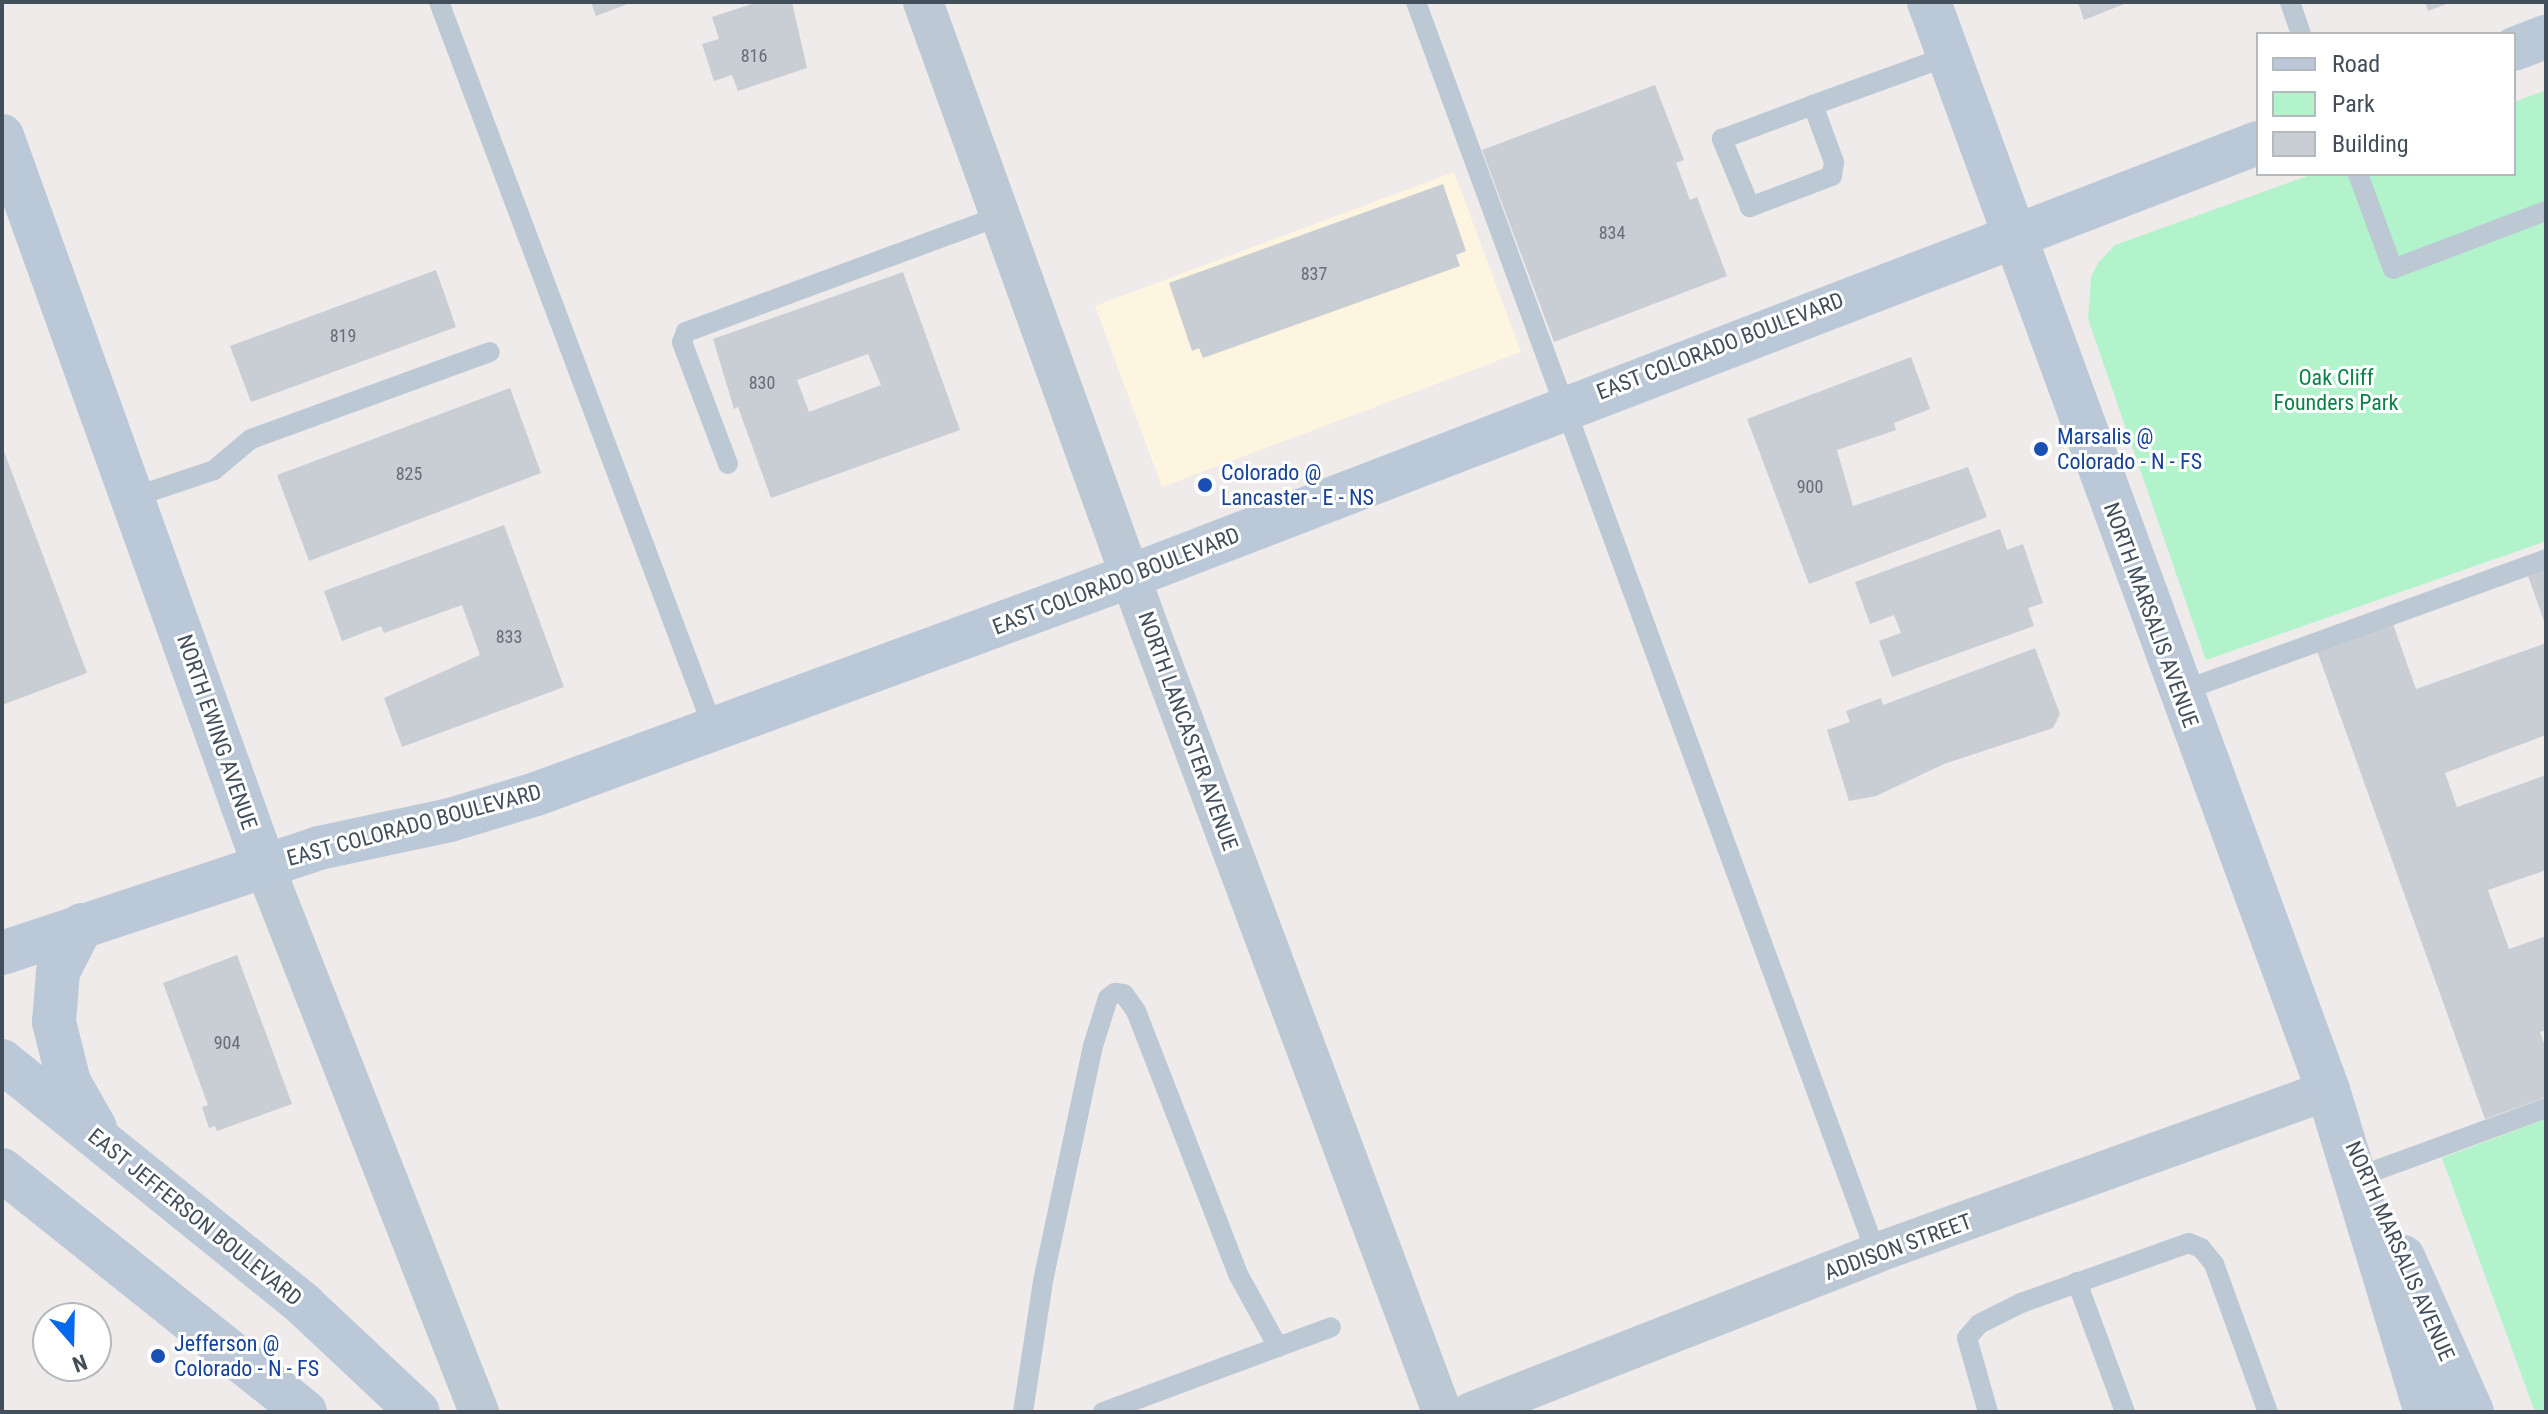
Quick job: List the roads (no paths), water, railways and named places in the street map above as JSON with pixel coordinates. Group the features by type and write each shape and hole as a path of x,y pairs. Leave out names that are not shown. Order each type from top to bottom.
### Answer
{"street":[{"name":"NORTH LANCASTER AVENUE","path":"923,2 1131,576 1442,1412"},
{"name":"NORTH MARSALIS AVENUE","path":"1929,2 2179,692 2328,1090 2426,1412"},
{"path":"2516,48 2546,37"},
{"name":"NORTH EWING AVENUE","path":"2,136 264,865 479,1412"},
{"name":"EAST COLORADO BOULEVARD","path":"2,953 264,865 464,816 714,730 1131,576 1562,407 2256,144"},
{"path":"82,925 58,972 54,1022 69,1082 102,1141"},
{"name":"EAST JEFFERSON BOULEVARD","path":"2,1061 304,1305 418,1412"},
{"name":"NORTH MARSALIS AVENUE","path":"2328,1090 2472,1412"},
{"name":"ADDISON STREET","path":"1471,1412 1876,1253 2328,1090"},
{"path":"2,1170 302,1410"}],"lane":[{"path":"439,2 714,730"},
{"path":"1416,2 1562,407 1876,1253"},
{"path":"2290,2 2300,32"},
{"path":"1813,105 1834,162 1832,176 1750,207 1722,139 1813,105 1948,56"},
{"path":"2359,176 2393,269 2546,211"},
{"path":"728,464 682,342 686,332 1000,216"},
{"path":"134,497 214,470 251,439 490,352"},
{"path":"2179,692 2546,559"},
{"path":"1023,1412 1043,1281 1093,1046 1108,998 1115,993 1124,994 1136,1011 1239,1276 1278,1347"},
{"path":"2366,1174 2546,1108"},
{"path":"1988,1412 1967,1338 1979,1324 2077,1282 2189,1243 2201,1248 2214,1264 2268,1412"},
{"path":"2077,1282 2125,1412"},
{"path":"1103,1412 1331,1327"}],"place":[{"name":"Marsalis @ Colorado - N - FS","path":"2041,449"},
{"name":"Colorado @ Lancaster - E - NS","path":"1205,485"},
{"name":"Jefferson @ Colorado - N - FS","path":"158,1356"}],"park label":[{"name":"Oak Cliff Founders Park","path":"2336,390"}]}
